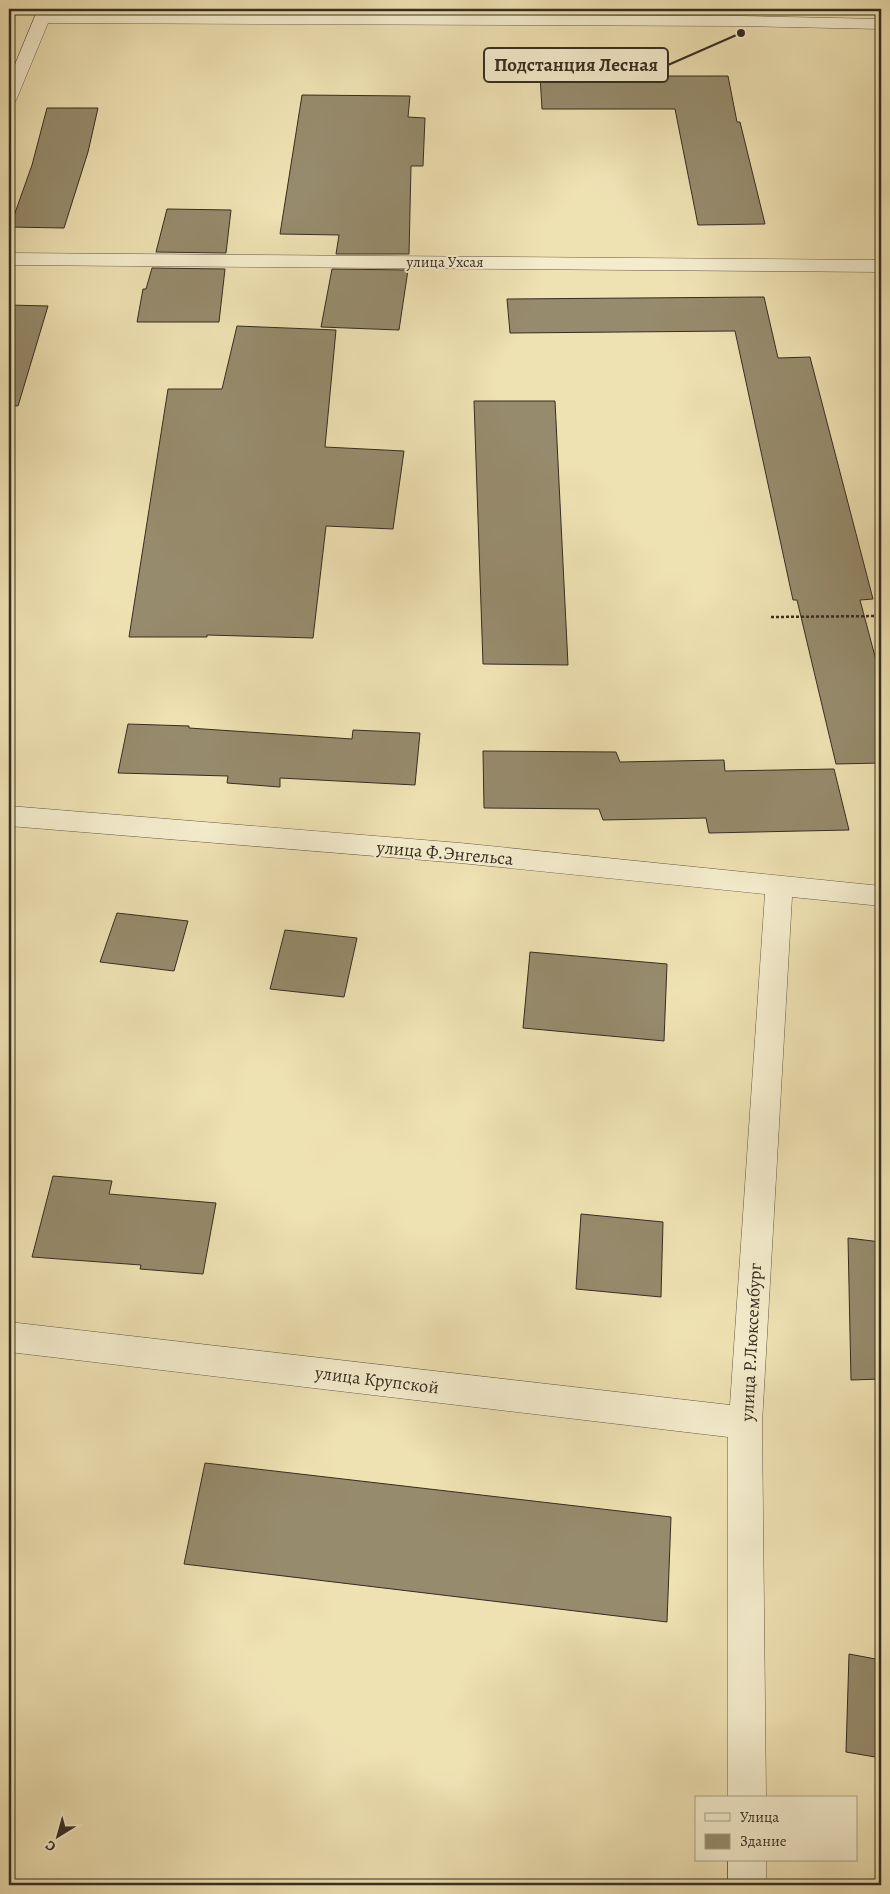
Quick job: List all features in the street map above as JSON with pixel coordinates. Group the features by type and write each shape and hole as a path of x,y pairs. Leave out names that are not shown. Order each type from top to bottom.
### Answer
{"street":[{"path":"9,98 44,14 881,24"},
{"name":"улица Ухсая","path":"9,259 881,266"},
{"name":"улица Ф.Энгельса","path":"9,816 460,853 881,896"},
{"name":"улица Р.Люксембург","path":"747,1796 746,1423 779,886"},
{"name":"улица Крупской","path":"9,1337 746,1423"},
{"path":"747,1862 747,1885"}],"path":[{"path":"770,617 881,616"}],"building":[{"path":"540,76 728,76 737,122 740,122 765,224 698,225 675,109 542,109"},
{"path":"302,95 410,96 408,117 425,118 423,166 411,166 409,254 336,254 339,235 280,234"},
{"path":"47,108 98,108 88,152 64,228 10,227 32,165"},
{"path":"167,209 231,210 226,253 156,252"},
{"path":"152,268 225,269 219,322 137,322 143,289 146,289"},
{"path":"332,269 408,270 399,330 321,327"},
{"path":"764,297 778,358 810,357 873,599 860,600 881,679 881,763 836,764 797,600 793,600 735,331 510,333 507,299"},
{"path":"9,305 48,306 18,406 9,405"},
{"path":"237,326 336,330 325,447 404,451 393,529 326,526 313,638 207,635 207,637 129,637 168,389 222,389"},
{"path":"474,401 555,401 568,665 483,664"},
{"path":"128,724 189,726 189,728 352,739 353,730 420,733 415,785 280,778 280,787 227,783 228,776 118,773"},
{"path":"483,751 616,752 620,762 724,760 725,771 834,769 849,830 709,833 706,818 603,820 599,809 484,808"},
{"path":"117,913 188,921 174,971 100,962"},
{"path":"285,930 357,938 344,997 270,989"},
{"path":"530,952 667,964 664,1041 523,1028"},
{"path":"53,1176 112,1181 109,1194 216,1203 203,1274 140,1269 141,1265 32,1257"},
{"path":"581,1214 663,1222 661,1297 576,1289"},
{"path":"848,1238 881,1242 881,1379 851,1380"},
{"path":"205,1463 671,1517 667,1622 184,1564"},
{"path":"849,1654 881,1660 881,1758 846,1752"}],"place":[{"name":"Подстанция Лесная","path":"741,33"}]}
